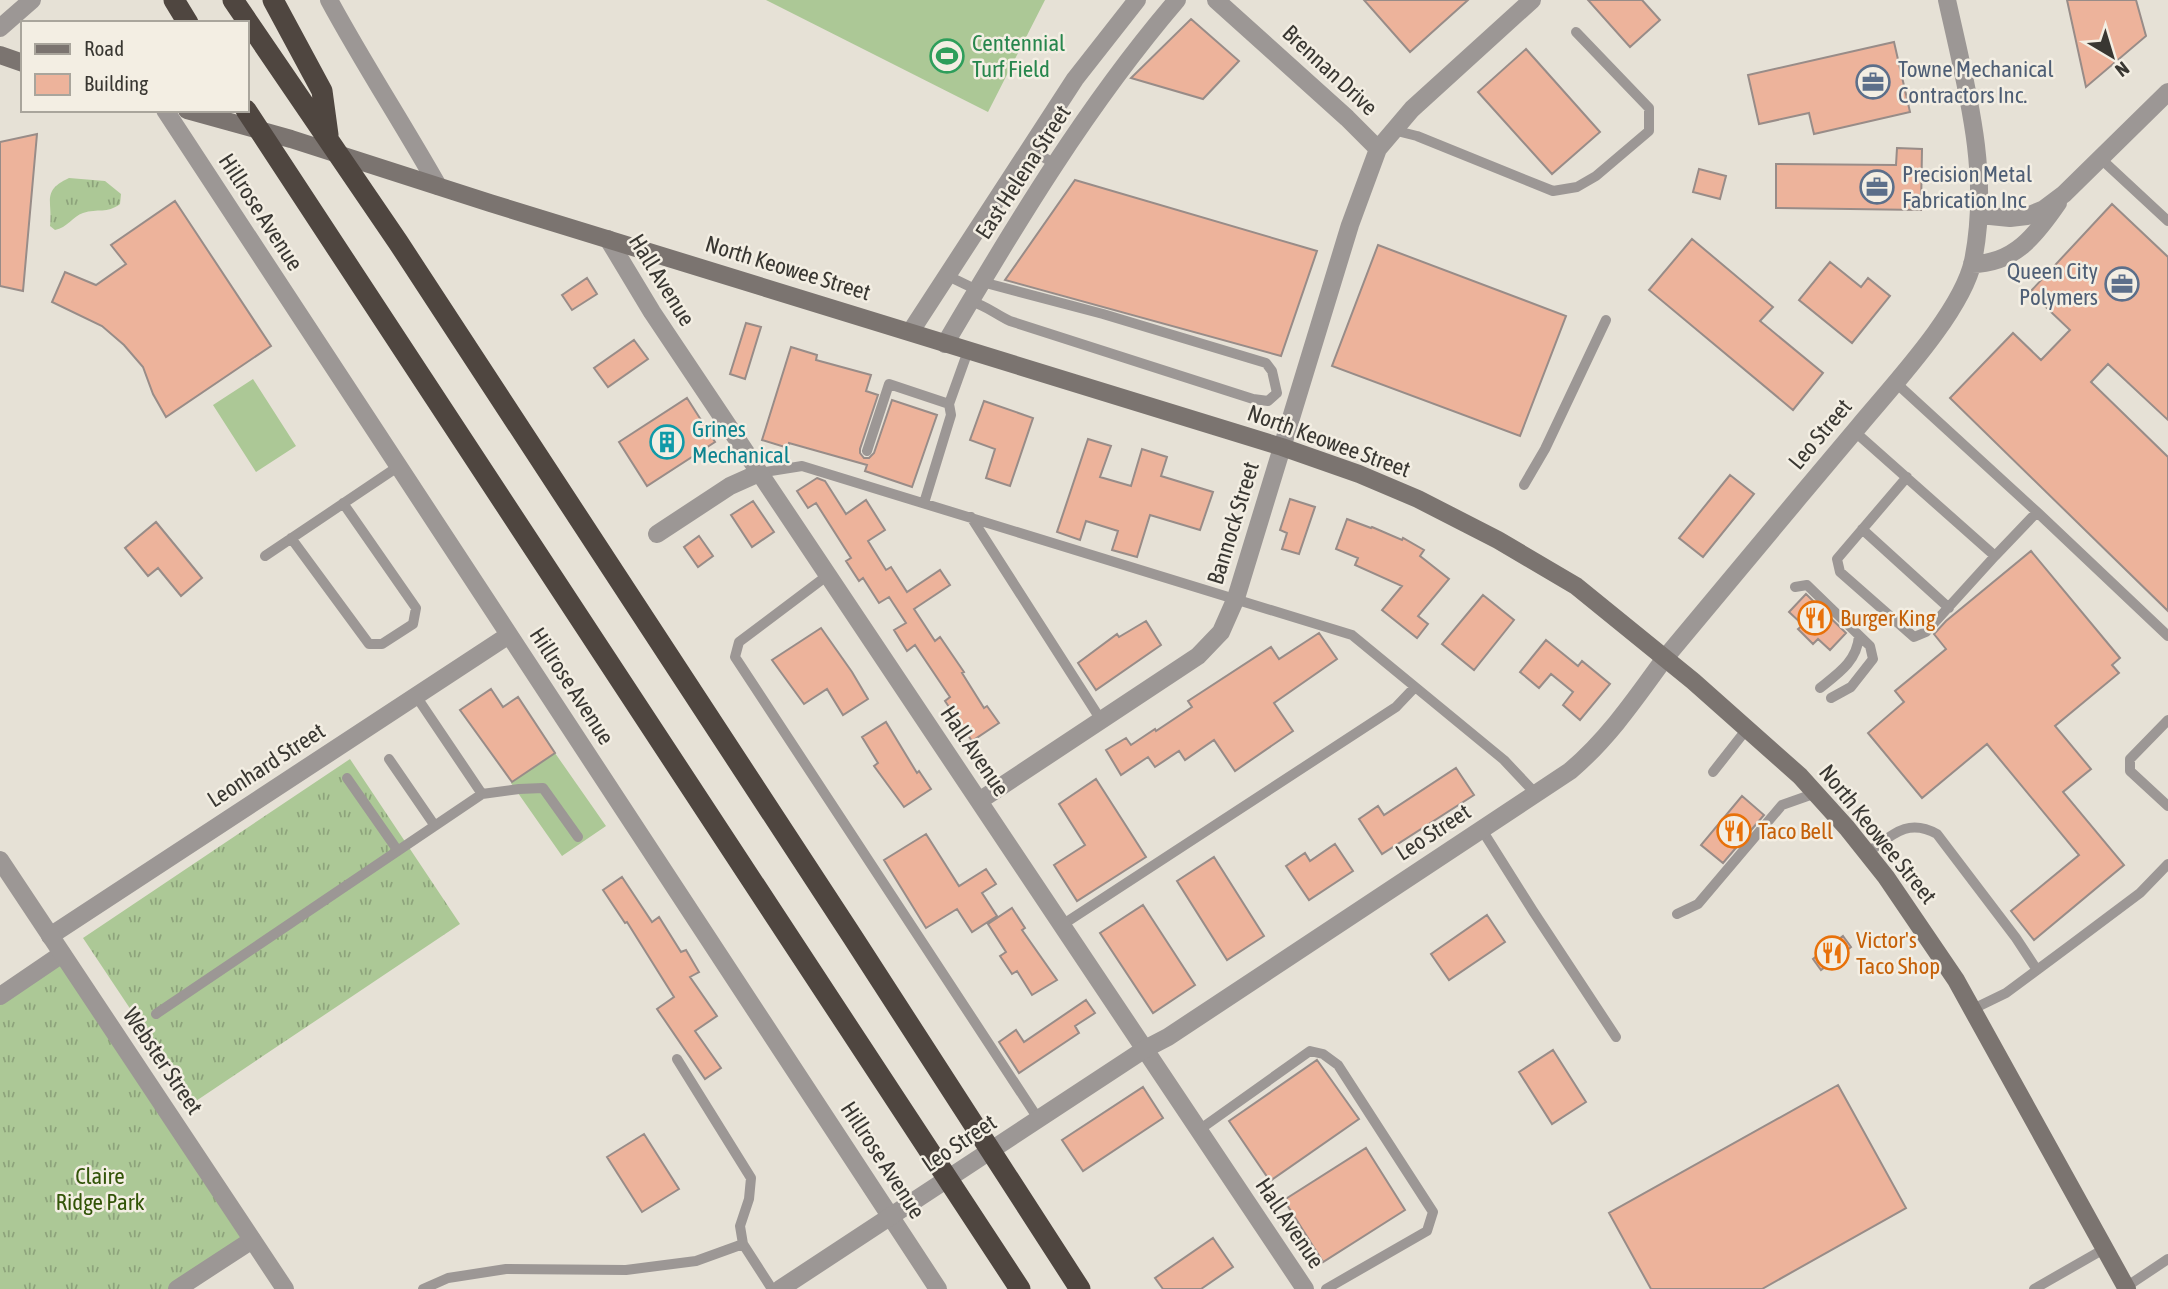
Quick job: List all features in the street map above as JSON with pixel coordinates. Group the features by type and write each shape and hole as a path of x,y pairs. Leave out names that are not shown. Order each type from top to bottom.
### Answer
{"highway":[{"path":"174,0 187,21"},
{"path":"233,0 247,21"},
{"path":"273,0 322,91 329,141"},
{"path":"248,23 398,242 1080,1289"},
{"path":"247,112 1020,1289"}],"main road":[{"path":"0,55 21,62"},
{"name":"North Keowee Street","path":"194,112 291,139 1282,447 1359,474 1418,499 1482,531 1576,586 1665,658 1800,776 1867,853 1924,929 1973,1009 2127,1288"}],"street":[{"path":"0,28 32,0"},
{"path":"329,0 438,186"},
{"name":"East Helena Street","path":"911,331 1075,79 1137,0"},
{"name":"East Helena Street","path":"945,344 1101,96 1141,42 1177,0"},
{"name":"Brennan Drive","path":"1216,0 1378,149"},
{"name":"Leo Street","path":"780,1289 1482,830 1570,771 1587,756 1895,382 1939,326 1961,290 1972,264 1980,215 1974,124 1947,0"},
{"name":"Bannock Street","path":"979,802 1198,656 1212,644 1226,624 1350,225 1378,149 1412,108 1528,1"},
{"path":"1980,215 2010,218 2027,216 2044,209 2064,194 2168,92"},
{"name":"Hillrose Avenue","path":"166,112 938,1289"},
{"path":"1972,264 1999,261 2020,248 2042,225 2064,194"},
{"name":"Hall Avenue","path":"608,239 652,312 759,473 1306,1289"},
{"path":"657,534 730,486 759,473"},
{"name":"Leonhard Street","path":"50,936 509,635"},
{"name":"Webster Street","path":"0,860 285,1289"},
{"path":"0,996 62,954"},
{"path":"177,1289 252,1240"}],"lane":[{"path":"1393,130 1418,136 1553,191 1577,187 1614,163 1649,131 1649,108 1576,32"},
{"path":"1029,148 1056,165"},
{"path":"2100,158 2168,221"},
{"path":"948,276 976,291 1103,314 1266,363 1272,371 1277,393"},
{"path":"976,291 986,306 1010,321 1253,399 1268,401 1277,393"},
{"path":"1524,485 1545,449 1606,320"},
{"path":"923,503 951,415 949,404 968,351"},
{"path":"1895,382 2168,636"},
{"path":"867,451 889,384 949,404"},
{"path":"1277,393 1296,401"},
{"path":"1854,431 1995,556"},
{"path":"265,556 399,466"},
{"path":"759,473 802,466 1352,635 1504,760 1536,794"},
{"path":"1907,477 1837,558 1840,572 1914,637 1926,632 2037,512"},
{"path":"291,538 369,644 382,644 413,624 416,608 343,503"},
{"path":"971,517 1101,720"},
{"path":"1862,529 1949,608"},
{"path":"828,575 738,642 735,657 1039,1120"},
{"path":"1795,587 1807,585 1870,646 1873,659 1851,687 1831,698"},
{"path":"1820,688 1847,667 1858,649 1859,636"},
{"path":"1062,925 1396,706 1415,687"},
{"path":"416,696 482,794"},
{"path":"2168,720 2130,759 2130,771 2168,806"},
{"path":"1713,772 1746,730"},
{"path":"389,759 435,825"},
{"path":"347,778 398,851"},
{"path":"156,1014 482,794 543,788 578,837"},
{"path":"1677,914 1698,904 1782,805 1816,793"},
{"path":"1867,853 1908,827 1924,826 1937,834 2037,970"},
{"path":"1482,830 1616,1037"},
{"path":"1973,1009 2006,993 2037,970 2140,893 2168,864"},
{"path":"1199,1130 1310,1052 1323,1054 1338,1065 1433,1212 1427,1231 1326,1289"},
{"path":"677,1059 751,1178 749,1199 740,1226 743,1244 772,1289"},
{"path":"423,1289 448,1278 506,1269 626,1270 696,1261 743,1244"},
{"path":"2034,1289 2104,1249"},
{"path":"2127,1288 2168,1259"}],"green space":[{"name":"Centennial Turf Field","path":"766,0 1045,0 988,112"},
{"path":"69,178 105,181 121,194 120,204 111,209 83,213 55,230 50,226 51,192"},
{"path":"253,379 296,446 256,472 213,405"},
{"path":"555,753 606,826 562,856 511,783"},
{"path":"350,759 460,924 193,1103 83,938"},
{"name":"Claire Ridge Park","path":"62,954 252,1240 177,1289 0,1289 0,996"}],"building":[{"path":"1364,0 1468,0 1410,52"},
{"path":"1588,0 1642,0 1660,20 1630,47"},
{"path":"2067,0 2136,0 2146,36 2086,87"},
{"path":"1191,19 1239,61 1203,99 1131,78"},
{"path":"1894,42 1910,112 1814,134 1809,113 1759,124 1748,75"},
{"path":"1526,49 1600,132 1552,174 1478,92"},
{"path":"37,134 23,291 0,286 0,142"},
{"path":"1897,148 1922,149 1921,210 1776,208 1776,164 1896,165"},
{"path":"1699,169 1726,176 1720,199 1693,192"},
{"path":"1075,180 1317,251 1281,356 1005,280"},
{"path":"175,201 271,346 166,417 153,394 143,367 124,345 102,326 52,302 65,272 96,285 126,264 111,245"},
{"path":"2112,204 2168,257 2168,420 2108,364 2091,382 2168,457 2168,611 1950,398 2013,333 2041,360 2070,330 2030,292"},
{"path":"1692,239 1773,307 1760,321 1823,373 1793,410 1649,290"},
{"path":"1378,245 1566,316 1520,436 1332,366"},
{"path":"1830,262 1861,287 1868,278 1890,296 1852,343 1799,300"},
{"path":"587,278 597,294 572,310 562,295"},
{"path":"746,323 761,327 745,379 730,374"},
{"path":"634,340 648,359 608,387 594,368"},
{"path":"791,347 817,355 816,360 871,375 866,391 878,395 860,449 864,458 869,458 874,453 892,400 937,415 912,487 865,471 867,465 789,443 788,448 762,440"},
{"name":"Grines Mechanical","path":"687,398 715,442 647,486 619,442"},
{"path":"984,401 1033,418 1010,486 986,478 995,449 970,440"},
{"path":"1088,439 1111,446 1100,477 1131,486 1142,449 1167,457 1161,476 1213,492 1200,530 1150,515 1137,557 1112,550 1118,531 1086,521 1080,540 1057,532"},
{"path":"1730,475 1754,494 1703,557 1679,538"},
{"path":"817,478 825,481 846,514 866,500 885,530 868,541 886,570 891,567 907,592 940,570 950,585 914,609 935,641 940,637 984,708 987,706 999,723 972,741 945,701 950,697 915,645 907,651 894,630 906,623 889,597 879,603 863,578 859,581 846,561 851,558 816,503 808,508 797,491"},
{"path":"1290,499 1315,507 1299,554 1282,549 1287,533 1280,530"},
{"path":"753,501 774,532 752,547 731,515"},
{"path":"1347,519 1402,540 1403,538 1424,550 1420,556 1449,579 1418,616 1428,624 1417,638 1382,610 1402,586 1355,565 1358,558 1336,549"},
{"path":"156,522 202,578 181,596 158,568 148,576 125,548"},
{"path":"699,536 713,556 698,567 684,547"},
{"path":"2031,551 2120,658 2112,665 2119,673 2055,726 2091,769 2063,792 2124,865 2034,940 2011,911 2079,855 1987,744 1922,798 1868,733 1904,702 1895,691 1946,649 1934,634"},
{"name":"Burger King","path":"1806,594 1846,633 1830,650 1818,639 1813,644 1798,629 1803,625 1789,612"},
{"path":"1483,595 1514,620 1474,670 1442,644"},
{"path":"1146,621 1161,645 1096,690 1078,663 1117,634 1119,637"},
{"path":"821,628 868,699 843,715 827,689 804,704 772,660"},
{"path":"1319,633 1337,659 1274,703 1293,731 1235,771 1214,740 1185,760 1179,751 1155,767 1148,757 1121,775 1106,750 1126,738 1131,745 1155,729 1156,731 1192,707 1188,701 1271,647 1279,659"},
{"path":"1546,640 1578,666 1582,661 1610,684 1580,720 1563,705 1573,692 1551,674 1539,688 1520,672"},
{"path":"491,689 503,707 518,697 555,753 512,782 460,710"},
{"path":"886,722 917,773 919,771 931,789 904,807 874,766 878,763 862,737"},
{"path":"1456,768 1474,795 1382,854 1359,819 1378,806 1384,815"},
{"path":"1096,779 1146,857 1077,901 1054,865 1085,845 1059,804"},
{"name":"Taco Bell","path":"1742,796 1764,815 1723,863 1701,845"},
{"path":"926,834 959,886 986,869 996,884 982,893 997,916 972,932 957,909 926,928 884,860"},
{"path":"1335,844 1353,871 1309,900 1286,866 1305,853 1310,861"},
{"path":"1214,857 1264,936 1227,960 1177,881"},
{"path":"622,877 652,922 659,917 681,952 686,950 699,972 690,977 717,1016 695,1031 721,1068 705,1079 657,1009 674,997 627,922 625,923 603,890"},
{"path":"1143,905 1195,985 1153,1013 1100,933"},
{"path":"1012,908 1025,928 1022,930 1057,980 1032,995 1017,971 1012,974 1000,956 1006,952 988,924"},
{"path":"1487,915 1505,942 1449,980 1431,954"},
{"name":"Victor's Taco Shop","path":"1843,936 1851,947 1821,970 1813,959"},
{"path":"1086,1000 1095,1013 1075,1026 1079,1033 1019,1073 999,1042 1016,1030 1024,1042"},
{"path":"1553,1050 1586,1102 1552,1124 1519,1072"},
{"path":"1317,1060 1359,1119 1270,1181 1229,1121"},
{"path":"1838,1085 1906,1208 1762,1289 1651,1289 1609,1213"},
{"path":"1143,1087 1163,1118 1083,1171 1062,1140"},
{"path":"644,1134 679,1189 642,1212 607,1157"},
{"path":"1366,1148 1405,1210 1323,1262 1284,1200"},
{"path":"1213,1238 1233,1267 1201,1289 1163,1289 1155,1278"}],"place":[{"name":"Centennial Turf Field","path":"947,56"},
{"name":"Towne Mechanical Contractors Inc.","path":"1873,82"},
{"name":"Precision Metal Fabrication Inc","path":"1877,187"},
{"name":"Queen City Polymers","path":"2122,284"},
{"name":"Grines Mechanical","path":"667,442"},
{"name":"Burger King","path":"1815,618"},
{"name":"Taco Bell","path":"1734,831"},
{"name":"Victor's Taco Shop","path":"1832,953"}]}
